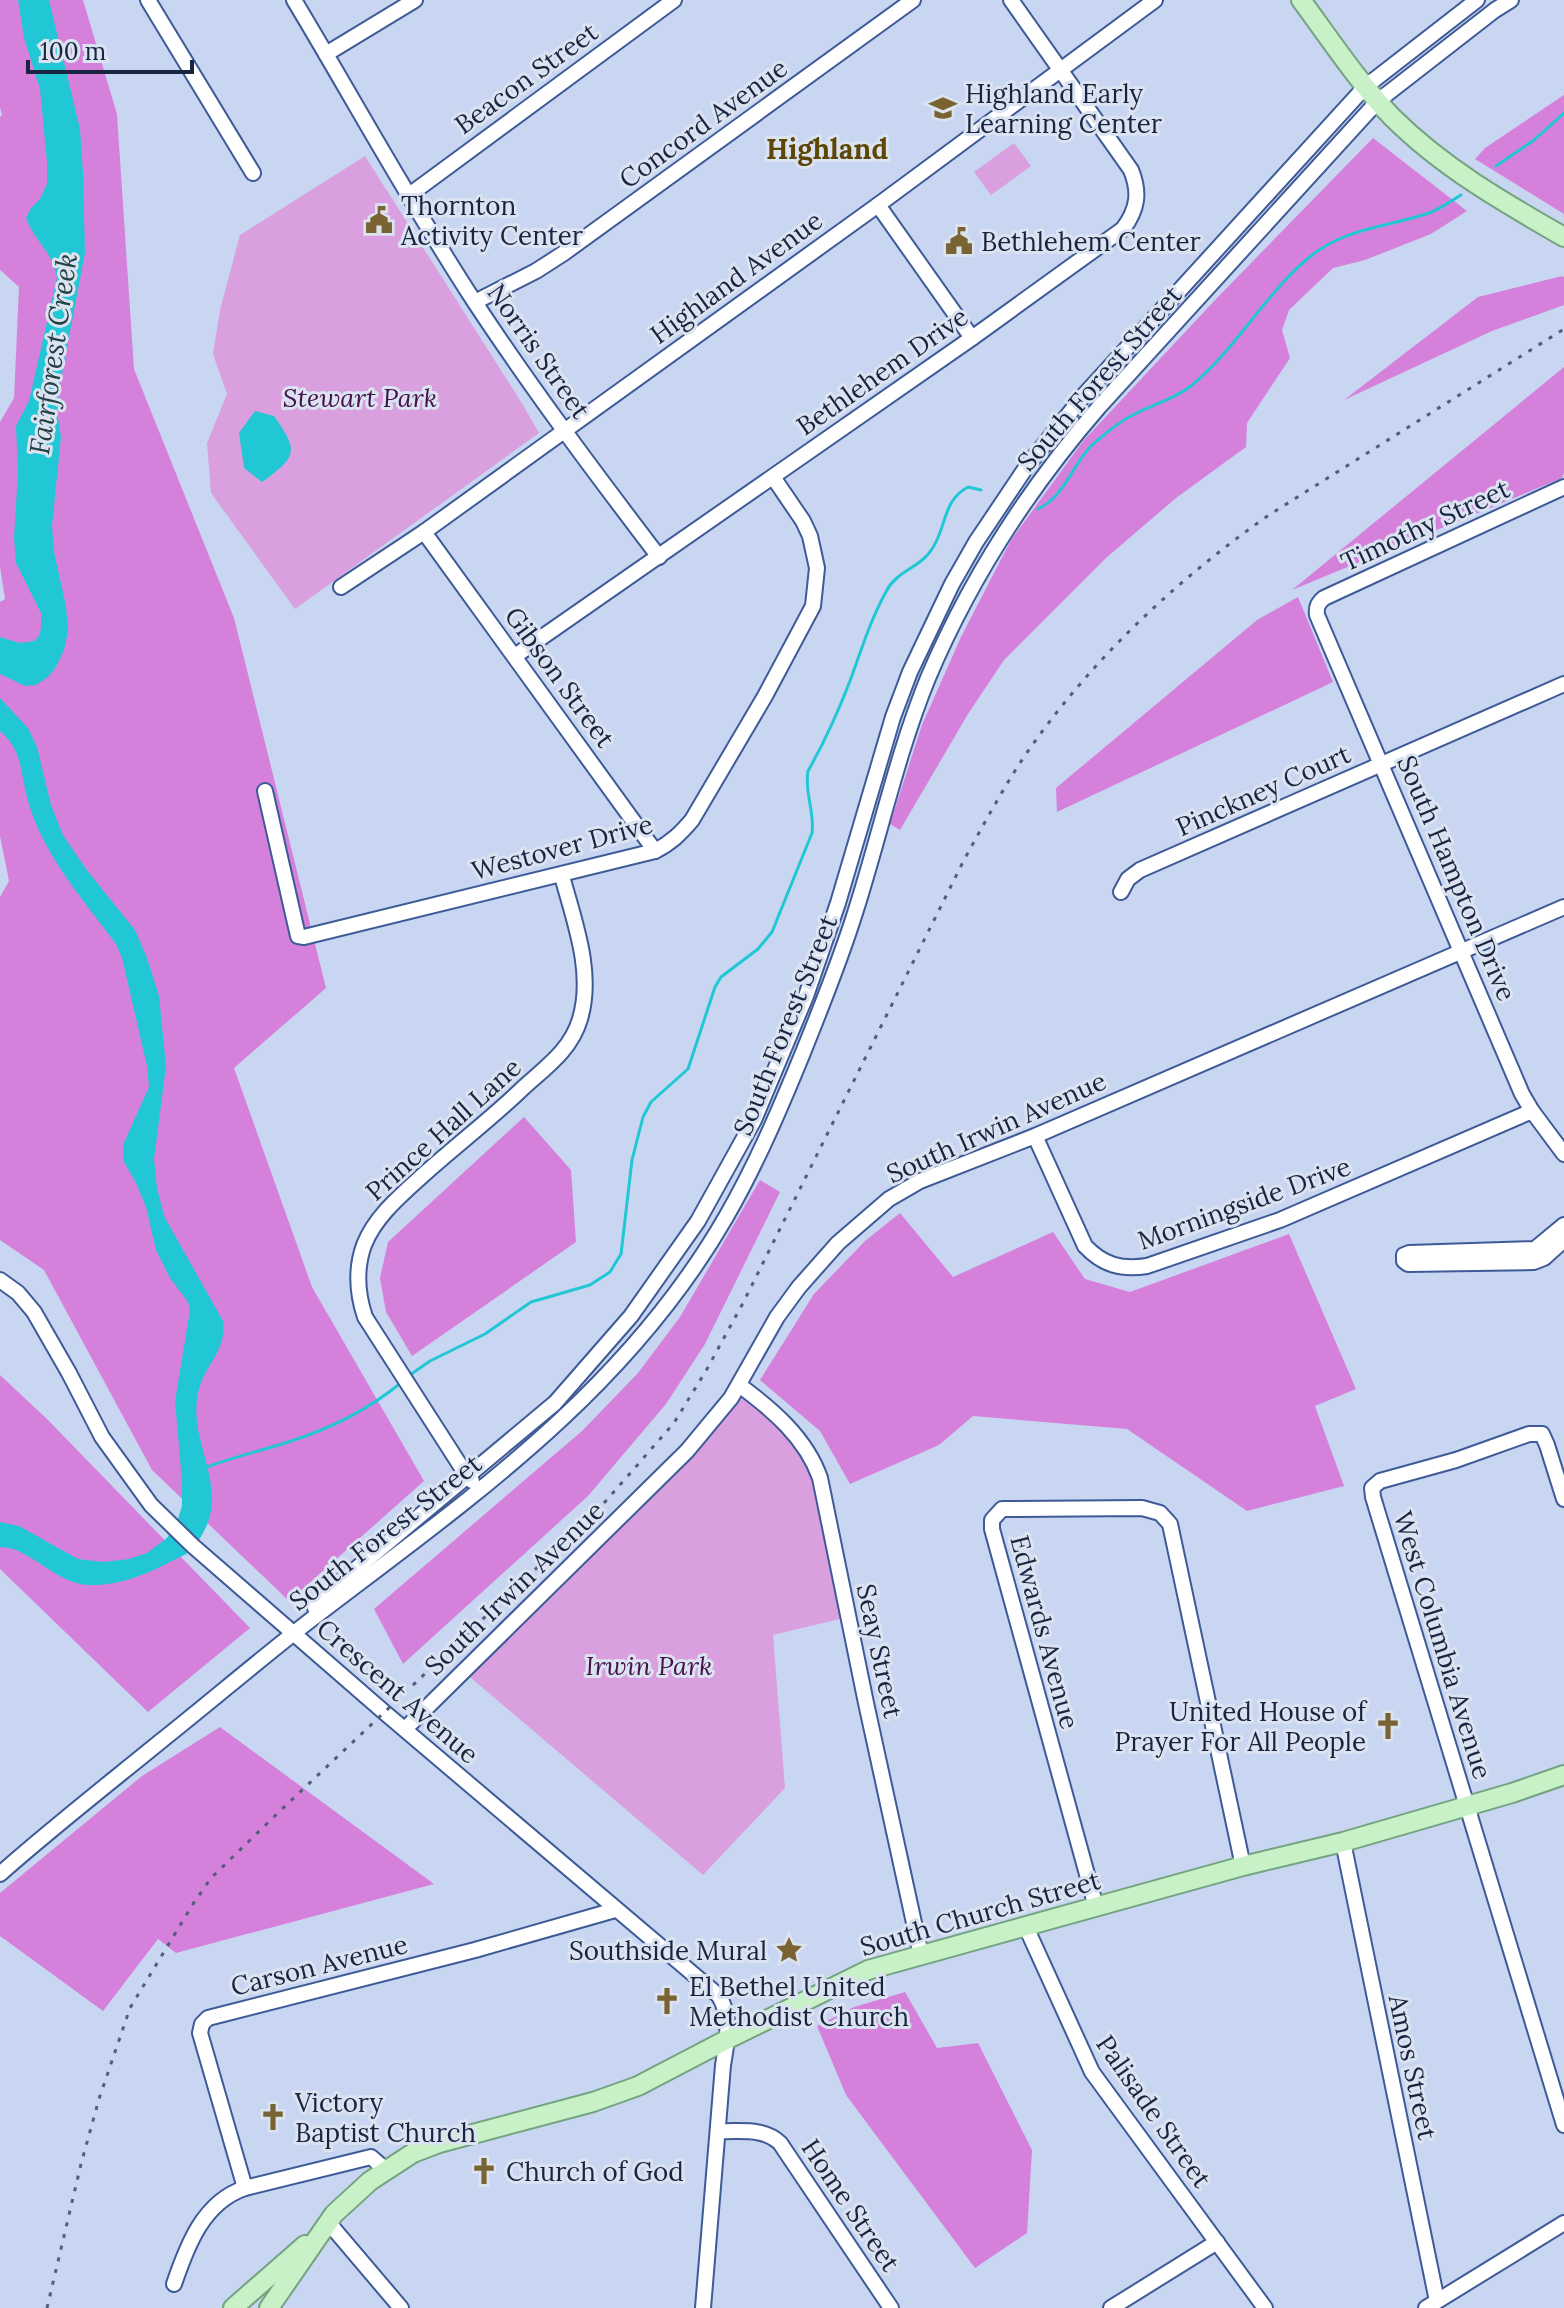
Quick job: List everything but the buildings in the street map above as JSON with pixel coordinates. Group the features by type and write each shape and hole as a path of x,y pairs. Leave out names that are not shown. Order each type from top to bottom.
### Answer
{"main road":[{"path":"1301,0 1393,118 1459,174 1564,237"},
{"name":"South Church Street","path":"323,2229 353,2195 413,2153 439,2143 593,2102 638,2086 868,1970 1243,1866 1343,1842 1564,1775"},
{"path":"233,2308 323,2229"},
{"path":"269,2308 323,2229"}],"street":[{"path":"148,0 253,173"},
{"name":"Norris Street","path":"294,0 408,196 475,302 564,431 659,557"},
{"path":"326,54 415,0"},
{"name":"Beacon Street","path":"408,196 674,0"},
{"name":"Concord Avenue","path":"475,302 564,253 913,0"},
{"name":"Bethlehem Drive","path":"515,656 972,338 1123,229 1136,207 1137,194 1131,170 1011,0"},
{"name":"Highland Avenue","path":"341,587 424,532 878,205 1155,0"},
{"name":"South Forest Street","path":"294,1633 332,1589 555,1403 594,1361 666,1270 727,1172 777,1068 821,954 910,672 952,584 1000,503 1085,394 1372,94 1477,0"},
{"name":"South Forest Street","path":"294,1633 550,1432 627,1354 662,1312 694,1267 750,1173 774,1124 837,967 895,774 928,679 969,593 1016,514 1099,407 1372,94 1511,0"},
{"path":"878,205 972,338"},
{"name":"Westover Drive","path":"265,791 298,936 304,937 562,876 655,851 671,842 692,820 765,696 813,606 817,568 810,536 773,477"},
{"name":"Timothy Street","path":"1317,615 1319,602 1324,598 1564,487"},
{"name":"Gibson Street","path":"424,532 655,851"},
{"name":"South Hampton Drive","path":"1317,615 1522,1094 1564,1154"},
{"name":"Pinckney Court","path":"1121,892 1128,879 1140,870 1564,684"},
{"name":"Prince Hall Lane","path":"481,1489 467,1476 372,1329 361,1303 357,1275 363,1247 386,1211 452,1149 557,1059 574,1034 583,1005 585,975 562,876"},
{"name":"South Irwin Avenue","path":"405,1729 656,1484 713,1423 739,1385 777,1317 799,1287 856,1226 889,1199 920,1181 1035,1136 1564,907"},
{"name":"Morningside Drive","path":"1035,1136 1085,1246 1105,1263 1131,1269 1280,1220 1532,1111"},
{"path":"1564,1225 1537,1255 1409,1253 1404,1255 1404,1261 1408,1264 1537,1255 1564,1240"},
{"name":"Crescent Avenue","path":"0,1280 18,1293 34,1312 102,1437 151,1505 405,1729 719,1996 726,2008 728,2039 723,2065 703,2308"},
{"name":"Seay Street","path":"739,1385 792,1431 812,1459 820,1478 921,1955"},
{"name":"West Columbia Avenue","path":"1564,1499 1542,1434 1529,1434 1456,1460 1380,1481 1372,1488 1564,2125"},
{"name":"Edwards Avenue","path":"1096,1907 992,1529 992,1520 1002,1509 1142,1508 1160,1513 1170,1524 1243,1866"},
{"path":"0,1874 294,1633"},
{"name":"Amos Street","path":"1343,1842 1431,2305"},
{"name":"Carson Avenue","path":"245,2188 200,2033 202,2024 208,2018 475,1950 615,1910"},
{"name":"Palisade Street","path":"1026,1927 1092,2072 1265,2308"},
{"name":"Home Street","path":"719,2131 759,2132 770,2135 780,2143 891,2308"},
{"path":"174,2284 183,2256 198,2227 226,2198 245,2188 371,2157 386,2170"},
{"path":"1431,2305 1564,2223"},
{"path":"323,2229 401,2308"},
{"path":"1111,2308 1217,2242"}],"green space":[{"path":"1014,143 1031,166 991,195 974,172"},
{"name":"Stewart Park","path":"365,156 539,433 295,609 211,493 207,443 227,394 213,354 220,310 240,235"},
{"name":"Irwin Park","path":"739,1385 807,1450 848,1617 773,1635 785,1788 703,1875 463,1671 656,1484"}],"shaded area":[{"path":"0,0 83,0 117,114 134,369 234,618 326,988 234,1068 312,1287 424,1481 289,1601 152,1470 44,1270 0,1240 0,897 9,881 0,836 0,602 5,599 0,567 0,422 14,398 19,287 0,270"},
{"path":"1564,95 1564,214 1475,159 1485,148"},
{"path":"1373,138 1467,211 1431,234 1365,260 1333,268 1289,310 1282,330 1290,358 1247,423 1246,447 1176,498 1106,558 1004,660 968,714 900,830 890,824 922,725 961,637 1011,540 1084,440"},
{"path":"1562,276 1564,305 1492,331 1344,400 1478,297"},
{"path":"1564,367 1562,478 1292,590"},
{"path":"1298,597 1333,682 1057,812 1056,788 1257,620"},
{"path":"524,1117 571,1170 576,1242 412,1356 386,1312 380,1278 388,1242"},
{"path":"760,1180 780,1192 705,1344 666,1404 588,1496 403,1664 374,1609 582,1431 638,1373 680,1317"},
{"path":"900,1213 953,1277 1053,1232 1085,1279 1130,1292 1289,1234 1356,1389 1315,1406 1344,1486 1247,1511 1127,1429 973,1416 939,1445 850,1484 820,1431 760,1380 814,1294 865,1241"},
{"path":"0,1375 47,1419 250,1628 148,1712 0,1569"},
{"path":"220,1727 434,1884 176,1953 158,1939 103,2011 0,1936 0,1893 142,1776"},
{"path":"905,1992 937,2048 978,2043 1032,2150 1027,2233 975,2268 846,2095 817,2026 854,2007"}],"water":[{"name":"Fairforest Creek","path":"18,0 49,0 80,129 85,253 57,412 61,437 52,526 68,631 56,667 36,685 25,686 0,674 0,637 20,643 34,641 41,628 41,613 16,563 16,426 29,401 57,278 51,260 26,218 47,184 47,162 40,89 24,38"},
{"path":"255,411 274,416 290,446 288,459 262,482 244,468 239,433"},
{"path":"0,698 28,728 37,747 51,805 63,835 135,930 147,958 159,996 166,1066 154,1159 157,1188 164,1216 223,1321 218,1352 203,1377 197,1399 198,1431 212,1493 207,1525 186,1554 137,1577 108,1584 76,1583 22,1553 0,1547 0,1522 19,1526 78,1559 103,1562 147,1553 167,1538 176,1525 182,1506 175,1401 190,1310 156,1250 146,1207 124,1162 123,1145 149,1087 122,958 116,944 64,875 33,818 17,754 0,731"}],"waterway":[{"path":"1496,166 1534,140 1564,113"},
{"path":"1038,509 1055,496 1085,453 1106,433 1131,416 1184,391 1207,372 1276,290 1320,249 1365,230 1429,213 1461,195"},
{"path":"407,1377 430,1361 485,1334 531,1302 590,1285 610,1272 621,1254 632,1160 643,1117 651,1102 688,1069 721,977 758,949 772,932 812,833 808,771 841,704 881,601 891,584 932,549 949,507 960,493 968,487 981,490"},
{"path":"205,1468 334,1425 402,1382"}],"railway":[{"path":"47,2308 81,2164 130,2008 193,1904 211,1878 598,1510 674,1423 743,1303 964,860 1009,780 1051,719 1137,624 1234,540 1564,329"}],"place":[{"name":"Highland Early Learning Center","path":"943,108"},
{"name":"Thornton Activity Center","path":"379,220"},
{"name":"Bethlehem Center","path":"959,241"},
{"name":"United House of Prayer For All People","path":"1388,1726"},
{"name":"Southside Mural","path":"789,1950"},
{"name":"El Bethel United Methodist Church","path":"667,2001"},
{"name":"Victory Baptist Church","path":"273,2117"},
{"name":"Church of God","path":"484,2171"}],"district":[{"name":"Highland","path":"827,149"}]}
